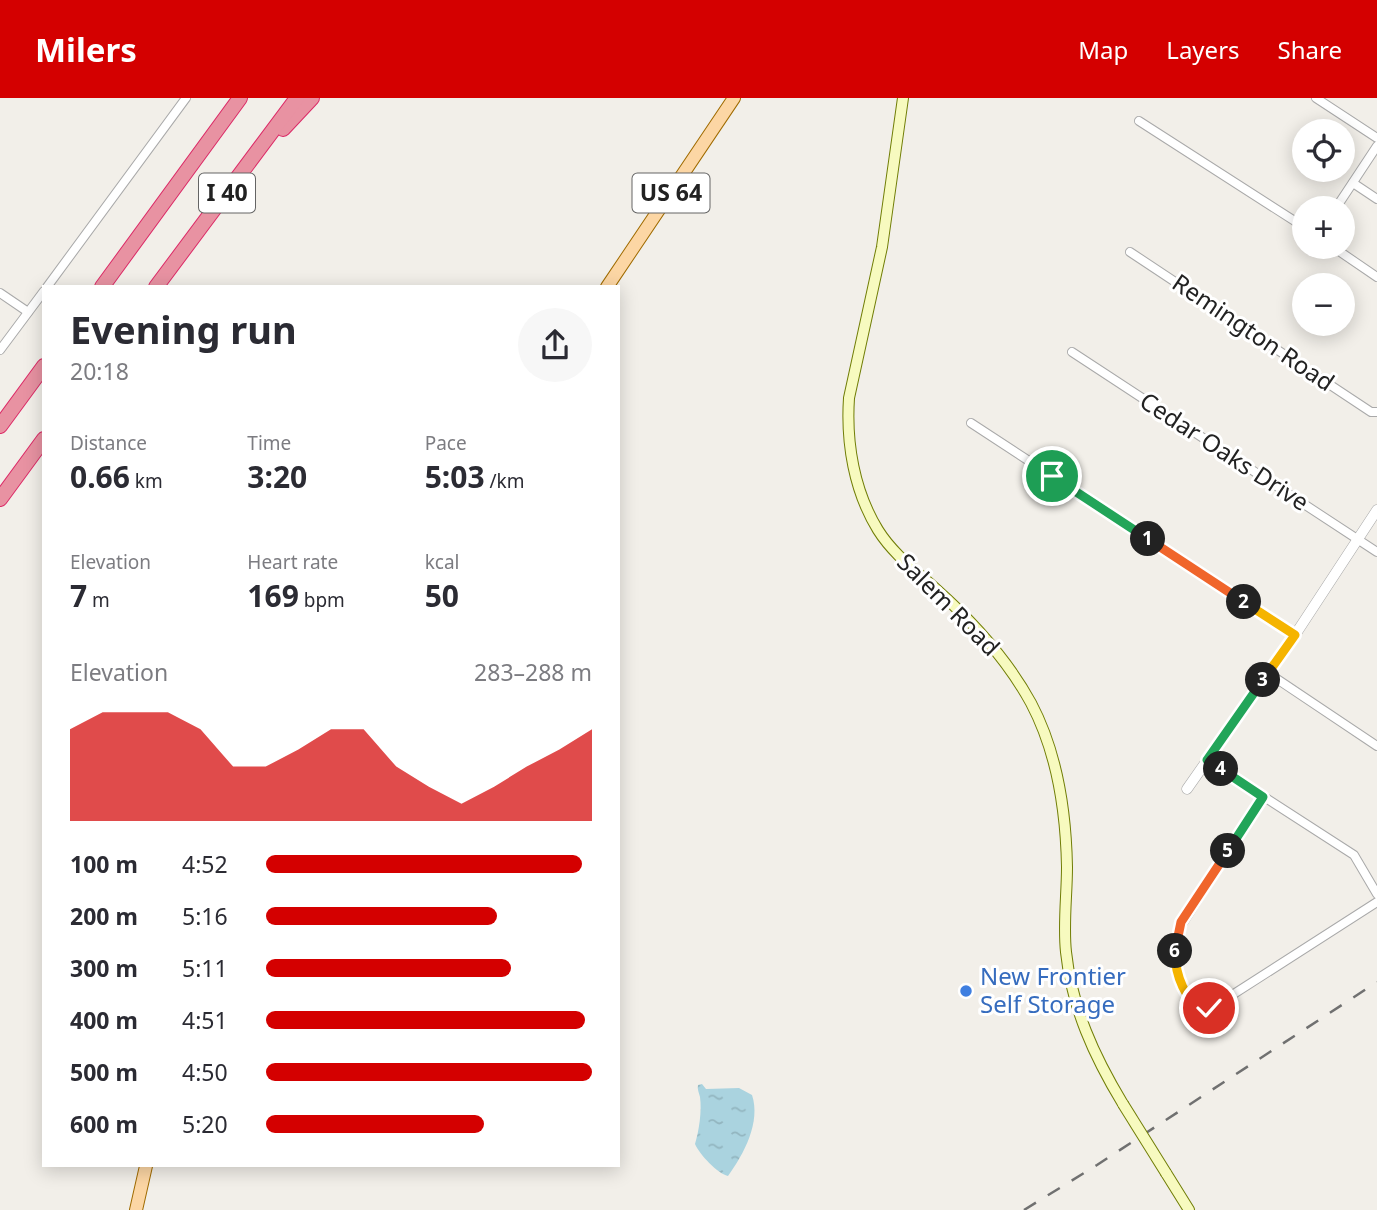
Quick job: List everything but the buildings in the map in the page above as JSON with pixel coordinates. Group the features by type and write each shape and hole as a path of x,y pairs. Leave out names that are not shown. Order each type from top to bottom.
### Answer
{"highway":[{"name":"I 40","path":"103,285 240,98"},
{"name":"I 40","path":"158,285 297,98"},
{"path":"242,174 312,98"},
{"path":"0,426 42,369"},
{"path":"0,499 42,442"}],"main road":[{"name":"US 64","path":"608,285 734,98"},
{"name":"Salem Road","path":"903,98 882,247 849,398 848,420 853,465 862,499 878,531 893,550 991,643 1031,703 1057,778 1066,832 1066,949 1076,1003 1086,1036 1122,1104 1189,1210"},
{"path":"136,1210 146,1167"}],"street":[{"path":"48,285 186,98"},
{"path":"1316,98 1377,138"},
{"path":"1139,121 1292,219"},
{"path":"1344,196 1377,146"},
{"path":"1353,183 1377,199"},
{"name":"Remington Road","path":"1130,251 1371,412 1377,412"},
{"path":"1351,259 1377,277"},
{"path":"0,293 28,312"},
{"path":"0,349 42,294"},
{"name":"Cedar Oaks Drive","path":"1072,352 1377,552"},
{"path":"971,423 1295,635"},
{"path":"1187,789 1295,635 1377,510"},
{"path":"1268,673 1377,746"},
{"path":"1207,760 1354,855 1377,894"},
{"path":"1263,797 1179,929 1175,945 1177,970 1193,1002 1205,1008 1215,1006 1377,902"}],"water":[{"path":"702,1084 706,1089 739,1088 752,1095 753,1127 740,1158 728,1176 709,1163 695,1144 701,1103 698,1085"}],"railway":[{"path":"1024,1210 1377,982"}],"place":[{"name":"New Frontier Self Storage","path":"966,991"}],"route":[{"path":"1052,476 1295,635 1207,760 1263,797 1181,922 1177,937 1175,961 1181,981 1193,1002 1209,1008"}]}
